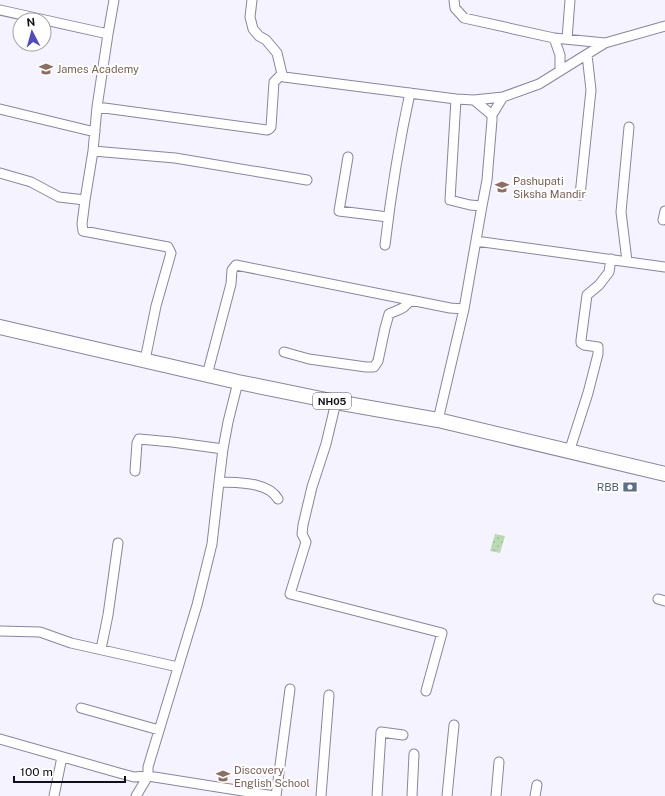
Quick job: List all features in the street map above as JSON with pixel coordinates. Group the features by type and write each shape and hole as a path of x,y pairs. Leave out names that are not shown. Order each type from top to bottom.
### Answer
{"main road":[{"name":"NH05","path":"0,327 238,382 336,402 438,420 665,474"}],"street":[{"path":"114,0 97,107 93,151 82,224 83,231 168,247 171,253 156,306 145,360"},
{"path":"252,0 250,17 253,29 259,36 266,40 277,53 284,77 456,99 474,100 503,98 539,84 605,43 665,26"},
{"path":"454,0 455,8 464,18 554,38 605,43"},
{"path":"567,39 570,0"},
{"path":"0,10 108,34"},
{"path":"554,38 560,55 560,71"},
{"path":"580,195 591,90 587,55"},
{"path":"97,107 267,130 271,127 274,82 282,74"},
{"path":"385,245 402,131 410,93"},
{"path":"438,420 464,309 487,180 492,115 503,98"},
{"path":"456,99 450,200 470,205 482,206"},
{"path":"474,100 492,115"},
{"path":"0,110 95,132"},
{"path":"627,261 621,212 629,127"},
{"path":"93,151 175,158 307,180"},
{"path":"348,157 339,211 388,218"},
{"path":"0,172 30,182 59,196 85,200"},
{"path":"476,241 665,267"},
{"path":"569,452 598,354 598,347 584,345 580,340 587,295 599,285 609,272 611,259"},
{"path":"207,375 230,284 232,270 236,265 450,308 464,309"},
{"path":"284,352 309,358 374,367 378,361 389,314 400,310 407,305 410,300"},
{"path":"136,796 148,776 148,767 197,604 212,544 228,422 238,382"},
{"path":"336,402 326,444 312,487 302,534 306,542 290,594 442,633 426,691"},
{"path":"135,471 137,443 139,439 224,449"},
{"path":"219,482 249,484 264,488 271,491 278,499"},
{"path":"101,649 108,615 118,543"},
{"path":"0,631 40,632 71,642 178,667"},
{"path":"0,739 134,777 148,776 248,794 275,796 290,689"},
{"path":"321,796 329,695"},
{"path":"80,708 159,730"},
{"path":"447,796 454,726"},
{"path":"377,796 382,732 403,735"},
{"path":"412,796 414,754"},
{"path":"54,796 62,757"},
{"path":"496,796 499,762"},
{"path":"535,796 537,785"}],"green space":[{"path":"495,534 505,536 500,553 490,551"}],"place":[{"name":"James Academy","path":"46,69"},
{"name":"Pashupati Siksha Mandir","path":"502,187"},
{"name":"RBB","path":"630,487"},
{"name":"Discovery English School","path":"223,776"}]}
